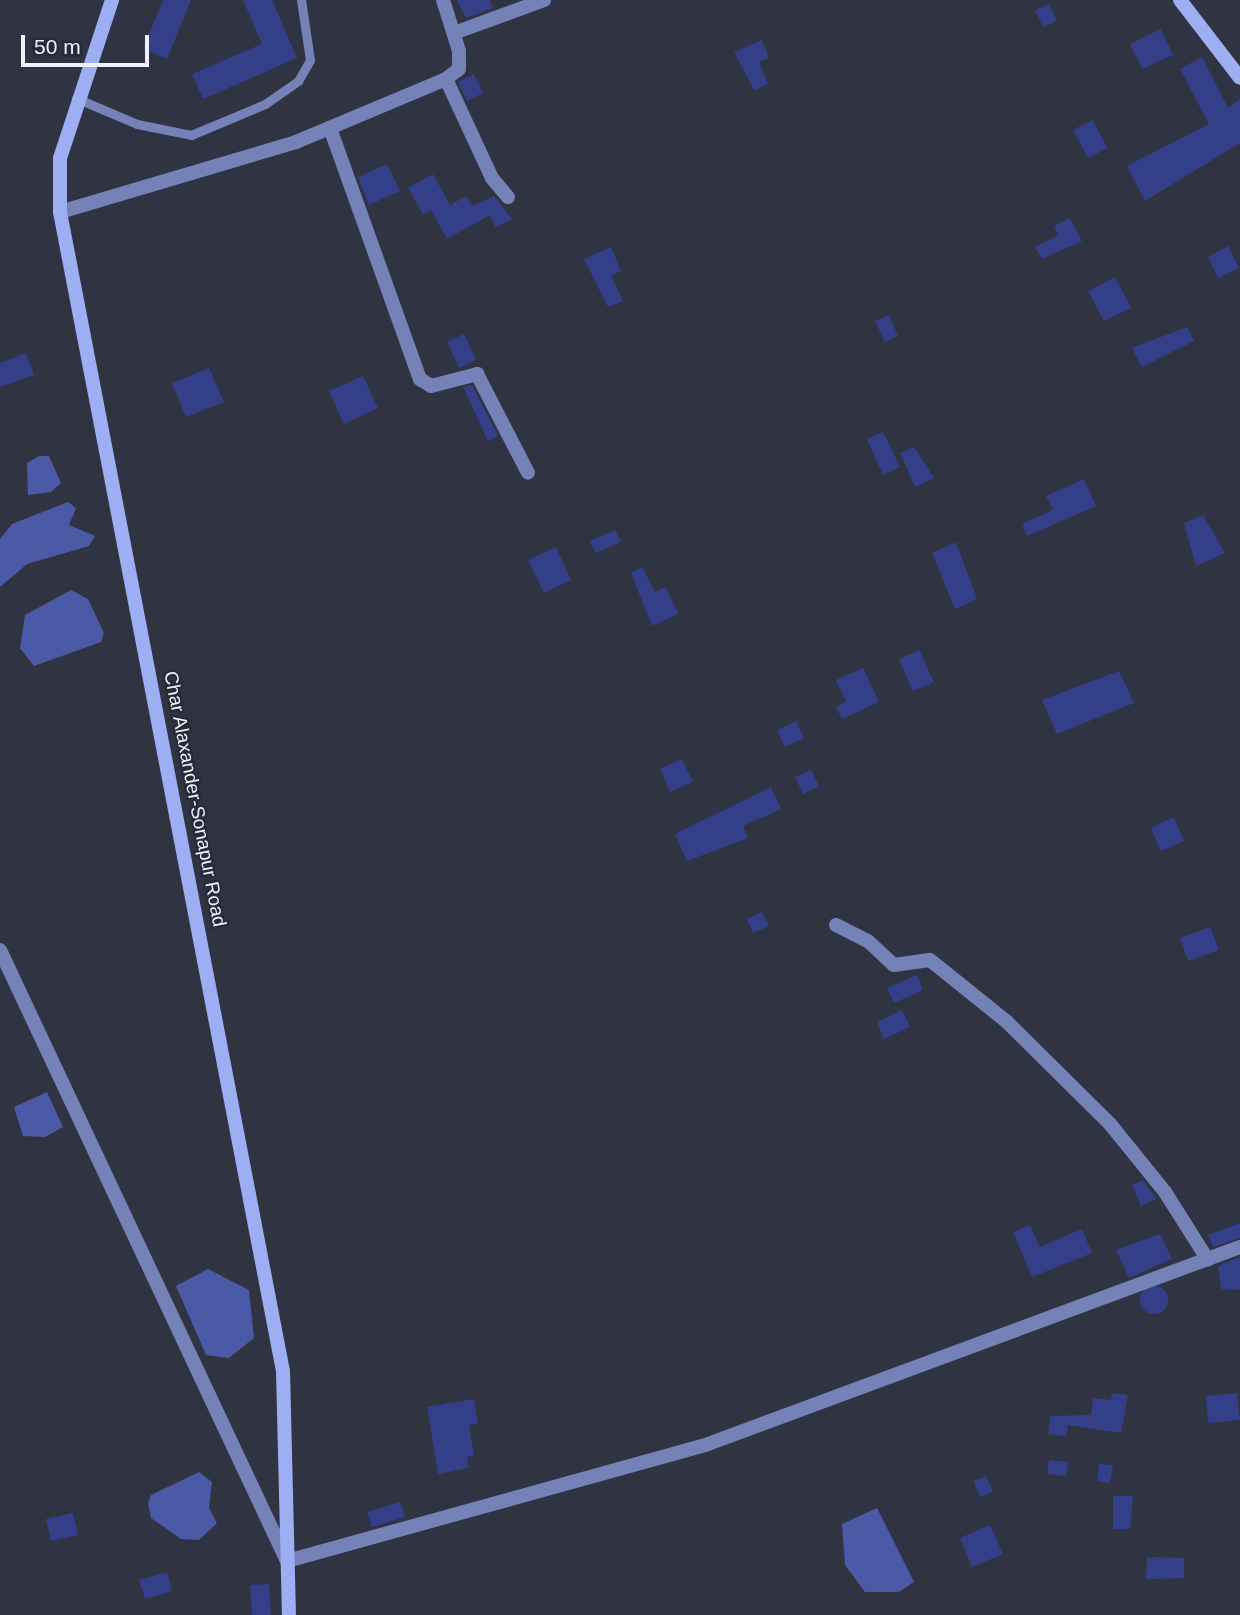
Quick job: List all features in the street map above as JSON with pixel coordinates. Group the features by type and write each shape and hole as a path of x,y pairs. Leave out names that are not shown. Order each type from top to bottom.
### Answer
{"main road":[{"name":"Char Alaxander-Sonapur Road","path":"112,0 75,97 60,158 60,212 283,1371 289,1615"},
{"path":"1180,0 1240,78"}],"street":[{"path":"60,212 330,128 446,79 459,69 454,33 443,0"},
{"path":"454,33 544,0"},
{"path":"446,79 492,178 508,197"},
{"path":"330,128 420,379 431,386 477,374 528,473"},
{"path":"836,925 868,941 894,965 930,960 1007,1022 1110,1124 1165,1192 1208,1260"},
{"path":"0,950 286,1561 708,1444 1240,1247"}],"lane":[{"path":"75,97 137,124 191,135 265,104 298,81 310,60 301,0"}],"water":[{"path":"39,456 49,456 61,483 51,492 28,495 27,463"},
{"path":"68,502 76,508 69,525 95,536 89,546 27,564 0,587 0,539 12,524"},
{"path":"71,590 88,599 104,633 101,642 34,666 20,648 25,615"},
{"path":"47,1092 63,1127 45,1137 23,1136 14,1107"},
{"path":"208,1269 249,1290 254,1338 229,1358 206,1355 176,1286"},
{"path":"199,1472 212,1482 209,1508 217,1523 199,1540 181,1539 151,1518 148,1503 151,1495"},
{"path":"877,1508 914,1582 899,1592 865,1592 845,1565 842,1524"}],"building":[{"path":"163,0 191,0 167,59 143,49"},
{"path":"243,0 272,0 297,58 203,99 192,74 262,44"},
{"path":"457,0 490,0 493,8 466,18"},
{"path":"1049,4 1057,21 1043,27 1035,10"},
{"path":"1161,29 1173,55 1142,69 1130,44"},
{"path":"762,40 769,58 759,62 768,84 754,90 734,52"},
{"path":"1202,57 1228,108 1240,99 1240,143 1145,201 1127,166 1209,124 1180,69"},
{"path":"474,74 483,93 467,101 458,82"},
{"path":"1093,120 1107,148 1088,158 1073,130"},
{"path":"387,164 400,191 369,205 358,177"},
{"path":"433,174 450,205 466,196 472,206 494,196 512,219 495,227 490,215 447,239 431,210 423,214 408,188"},
{"path":"1070,218 1082,241 1042,259 1035,247 1058,235 1054,226"},
{"path":"1228,246 1239,268 1218,278 1208,257"},
{"path":"611,247 621,271 611,275 623,301 608,307 584,259"},
{"path":"1115,277 1131,308 1104,321 1088,291"},
{"path":"889,315 898,336 885,342 875,321"},
{"path":"1187,327 1194,341 1142,367 1132,348"},
{"path":"464,334 476,360 459,368 447,342"},
{"path":"26,353 34,375 0,387 0,363"},
{"path":"209,368 224,402 186,417 172,383"},
{"path":"363,376 378,408 344,424 329,391"},
{"path":"472,385 498,436 488,441 463,387"},
{"path":"883,432 900,467 883,475 867,439"},
{"path":"914,447 934,478 915,487 900,453"},
{"path":"1084,479 1096,506 1027,536 1022,524 1053,510 1046,496"},
{"path":"1203,515 1225,553 1196,566 1184,523"},
{"path":"615,530 621,542 596,553 590,541"},
{"path":"956,542 977,599 955,609 932,553"},
{"path":"556,547 571,580 544,593 528,560"},
{"path":"642,567 655,592 666,587 678,614 652,626 631,573"},
{"path":"919,650 934,682 913,691 899,659"},
{"path":"863,668 879,702 842,719 836,707 846,702 836,680"},
{"path":"1119,671 1134,703 1057,734 1042,700"},
{"path":"796,721 804,738 785,747 777,730"},
{"path":"682,759 693,782 670,792 660,769"},
{"path":"811,770 819,786 803,794 795,777"},
{"path":"771,787 781,809 743,826 748,838 687,861 675,834"},
{"path":"1174,817 1184,841 1161,851 1151,828"},
{"path":"762,912 769,926 753,933 747,919"},
{"path":"1210,927 1219,950 1188,961 1180,938"},
{"path":"917,975 923,990 894,1003 887,988"},
{"path":"902,1010 910,1027 884,1039 877,1022"},
{"path":"1143,1180 1156,1199 1141,1206 1132,1185"},
{"path":"1240,1223 1240,1238 1213,1247 1208,1235"},
{"path":"1030,1225 1040,1247 1082,1229 1092,1253 1032,1277 1013,1232"},
{"path":"1160,1234 1172,1259 1129,1278 1116,1250"},
{"path":"1240,1257 1240,1290 1221,1289 1218,1266"},
{"path":"1154,1286 1164,1290 1168,1300 1164,1310 1154,1314 1144,1310 1140,1300 1144,1290"},
{"path":"1112,1393 1128,1395 1121,1433 1068,1425 1066,1436 1048,1434 1050,1416 1091,1415 1093,1398 1111,1400"},
{"path":"1237,1393 1240,1420 1208,1423 1206,1396"},
{"path":"474,1399 478,1424 469,1425 474,1456 467,1457 469,1468 438,1474 427,1407"},
{"path":"1049,1460 1068,1462 1066,1476 1047,1474"},
{"path":"1099,1464 1113,1465 1110,1483 1097,1481"},
{"path":"986,1476 993,1492 980,1497 973,1481"},
{"path":"1113,1496 1133,1496 1130,1529 1113,1529"},
{"path":"400,1502 405,1517 372,1527 367,1512"},
{"path":"73,1513 78,1535 51,1541 46,1519"},
{"path":"990,1525 1003,1554 972,1567 960,1538"},
{"path":"1147,1557 1184,1558 1184,1578 1146,1579"},
{"path":"167,1572 172,1591 145,1599 139,1580"},
{"path":"269,1584 271,1615 252,1615 250,1585"}]}
